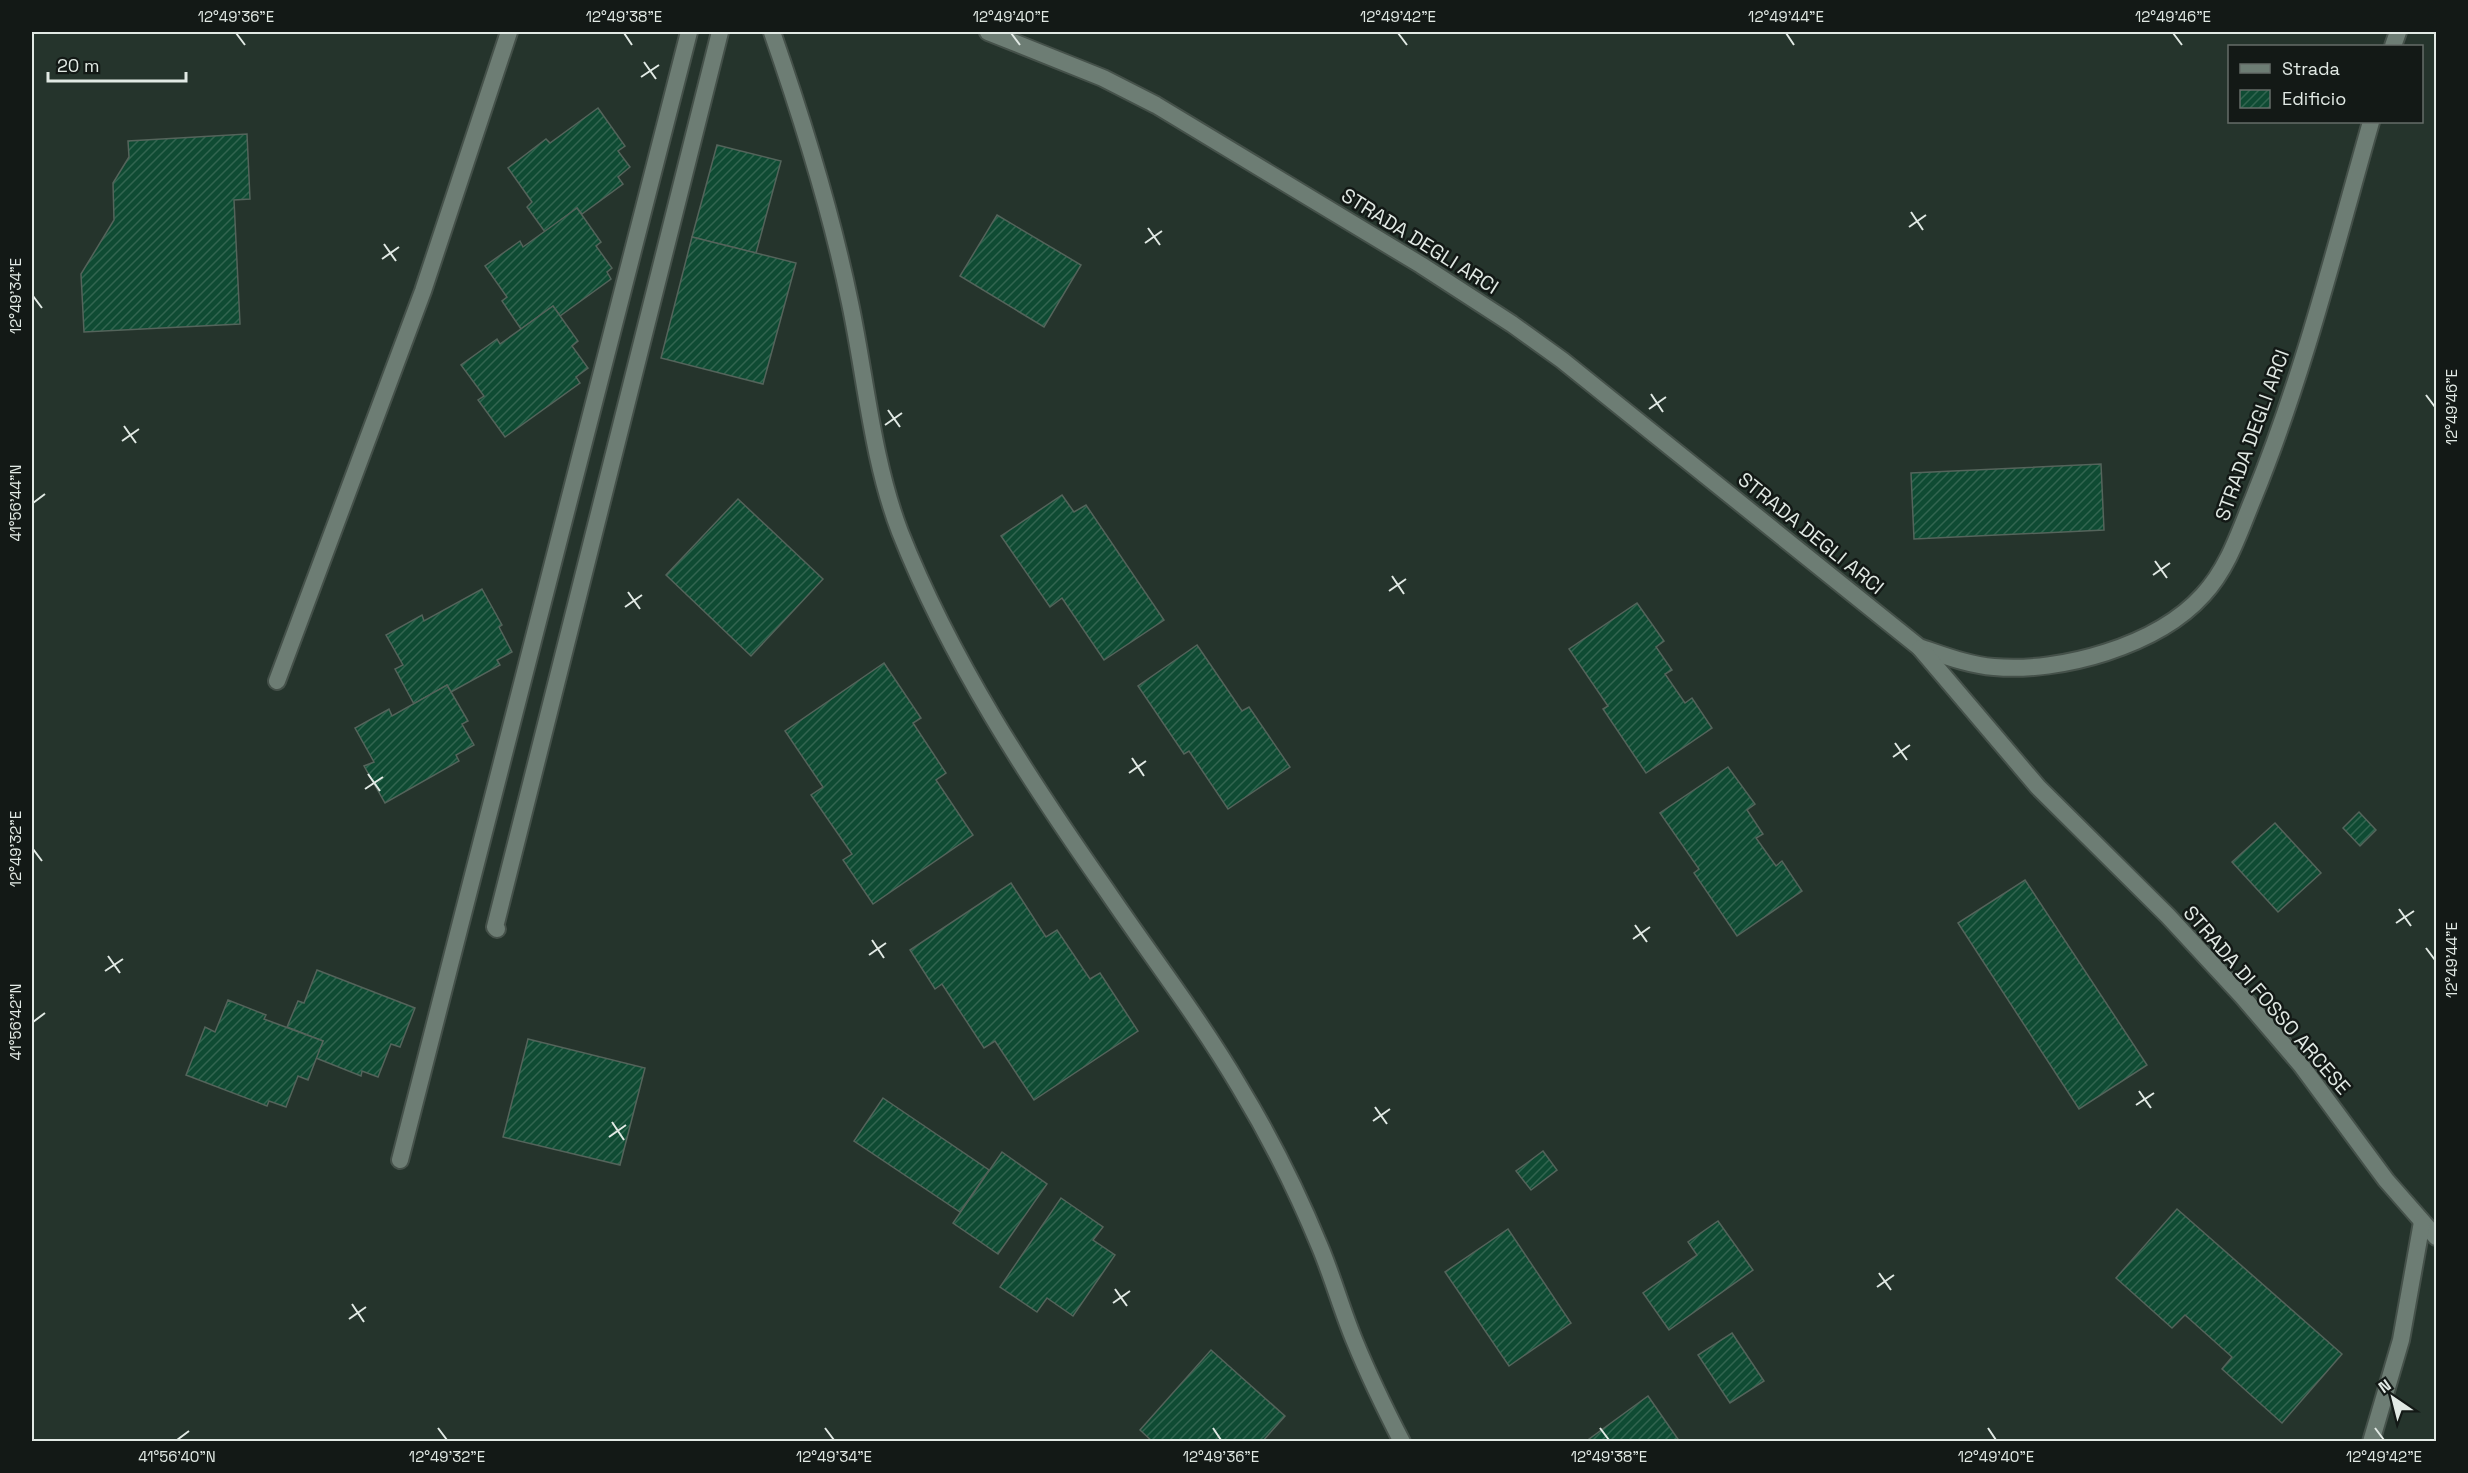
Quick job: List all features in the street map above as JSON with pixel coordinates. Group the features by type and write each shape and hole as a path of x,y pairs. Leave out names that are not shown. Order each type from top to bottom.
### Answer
{"street":[{"path":"277,681 423,291 508,32"},
{"path":"400,1160 689,32"},
{"path":"497,928 495,927 720,32"},
{"path":"772,32 800,112 830,218 850,301 873,433 885,482 900,530 926,592 989,711 1079,850 1218,1052 1270,1140 1321,1250 1355,1342 1402,1442"},
{"name":"STRADA DEGLI ARCI","path":"988,32 1094,74 1156,105 1469,295 1606,394 1919,647 1991,667 2011,669 2056,664 2135,642 2180,616 2204,594 2214,581 2232,551 2274,446 2310,337 2371,123"},
{"name":"STRADA DI FOSSO ARCESE","path":"1919,647 2038,787 2168,916 2242,996 2301,1065 2386,1180 2436,1237"},
{"path":"2371,1442 2401,1340 2422,1222"}],"building":[{"path":"598,108 625,146 618,151 630,167 618,177 623,184 582,214 577,208 545,232 527,207 532,202 508,168 546,139 550,143"},
{"path":"247,134 250,199 234,200 240,324 84,332 81,274 114,220 113,183 129,157 128,141"},
{"path":"717,145 781,161 756,253 692,237"},
{"path":"577,208 601,242 596,246 612,268 607,272 611,279 560,316 553,306 521,329 502,301 507,297 485,266 520,241 523,247"},
{"path":"997,215 1081,265 1044,327 960,276"},
{"path":"692,237 796,263 763,384 661,358"},
{"path":"553,306 578,341 572,346 588,368 576,377 580,383 505,437 478,400 484,396 461,365 497,339 500,344"},
{"path":"2101,464 2104,530 1914,539 1911,473"},
{"path":"1062,495 1074,512 1086,505 1164,620 1104,660 1062,598 1050,607 1001,536"},
{"path":"738,499 823,579 751,656 666,575"},
{"path":"482,589 502,625 499,627 512,652 497,660 500,665 451,692 447,685 414,704 395,669 403,665 386,635 422,615 424,621"},
{"path":"1637,603 1664,641 1656,647 1672,670 1665,674 1685,703 1692,698 1712,728 1646,773 1603,709 1608,706 1569,649"},
{"path":"1197,645 1242,711 1249,707 1290,767 1228,809 1189,751 1184,754 1138,686"},
{"path":"884,663 921,718 913,723 946,773 936,780 973,835 873,904 843,860 852,854 811,795 823,787 785,731"},
{"path":"447,685 468,721 462,724 474,745 456,755 459,761 385,803 364,766 374,762 355,728 389,709 392,716"},
{"path":"1728,767 1755,804 1747,810 1763,834 1756,838 1776,866 1782,861 1802,891 1737,936 1694,873 1699,869 1660,813"},
{"path":"2359,812 2376,830 2360,846 2343,828"},
{"path":"2275,823 2321,873 2278,912 2232,862"},
{"path":"2025,880 2147,1065 2079,1109 1958,923"},
{"path":"1011,883 1046,937 1057,930 1090,979 1100,973 1138,1031 1034,1100 995,1041 984,1048 942,984 935,989 910,950"},
{"path":"317,970 415,1008 400,1047 391,1044 378,1077 362,1071 361,1076 316,1058 323,1041 287,1027 298,1001 304,1003"},
{"path":"228,1000 266,1015 264,1019 323,1041 308,1080 298,1076 286,1107 269,1101 267,1106 186,1075 205,1027 215,1032"},
{"path":"528,1039 645,1068 620,1165 503,1137"},
{"path":"883,1098 989,1170 960,1212 854,1141"},
{"path":"1543,1151 1557,1170 1531,1190 1516,1171"},
{"path":"1002,1152 1047,1184 998,1254 953,1223"},
{"path":"1061,1198 1103,1227 1093,1240 1115,1255 1073,1316 1047,1298 1037,1312 1000,1287"},
{"path":"2177,1209 2342,1354 2282,1423 2222,1369 2232,1357 2185,1315 2172,1328 2116,1278"},
{"path":"1718,1221 1753,1270 1669,1330 1643,1293 1697,1255 1688,1242"},
{"path":"1508,1229 1571,1323 1509,1366 1445,1272"},
{"path":"1732,1333 1764,1381 1730,1403 1698,1355"},
{"path":"1211,1350 1285,1416 1262,1442 1153,1442 1140,1430"},
{"path":"1648,1396 1680,1442 1585,1442"}]}
